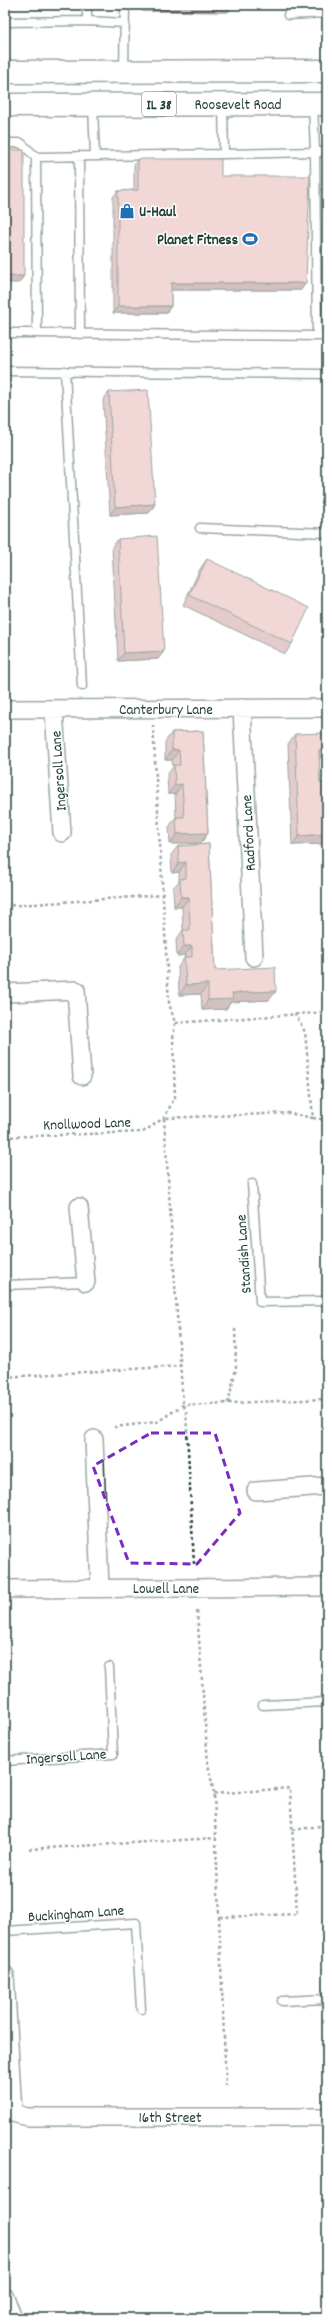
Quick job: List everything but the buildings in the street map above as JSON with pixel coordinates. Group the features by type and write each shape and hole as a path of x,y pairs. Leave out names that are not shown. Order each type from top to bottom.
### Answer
{"main road":[{"name":"IL 38","path":"5,72 327,71"},
{"name":"Roosevelt Road","path":"5,105 320,104"}],"street":[{"name":"Radford Lane","path":"242,708 254,957"},
{"name":"Canterbury Lane","path":"5,709 327,708"},
{"name":"Ingersoll Lane","path":"54,710 62,833"},
{"path":"5,993 76,990 82,1076"},
{"path":"79,1207 86,1282"},
{"path":"94,1439 100,1588"},
{"path":"256,1491 327,1486"},
{"name":"Lowell Lane","path":"5,1589 327,1587"},
{"name":"16th Street","path":"5,1975 13,2113 27,2117 327,2118"},
{"path":"5,2298 13,2318"}],"lane":[{"path":"87,5 87,21"},
{"path":"124,72 125,5"},
{"path":"288,15 327,13"},
{"path":"5,22 87,21 125,23"},
{"path":"93,104 94,156"},
{"path":"223,104 224,154"},
{"path":"318,336 315,152 320,104"},
{"path":"5,143 21,143 36,157 327,152"},
{"path":"79,156 80,334"},
{"path":"36,157 37,333"},
{"path":"5,333 327,336"},
{"path":"5,371 327,374"},
{"path":"65,371 82,686"},
{"path":"200,528 327,533"},
{"name":"Standish Lane","path":"252,1184 260,1302 327,1301"},
{"path":"5,1285 86,1282"},
{"name":"Ingersoll Lane","path":"5,1761 113,1754 108,1667"},
{"path":"263,1705 327,1702"},
{"name":"Buckingham Lane","path":"5,1931 136,1923 141,2009"},
{"path":"282,2001 327,1999"}],"path":[{"path":"152,709 169,1003 175,1023 327,1012"},
{"path":"5,906 162,895"},
{"path":"295,1014 305,1032 313,1118"},
{"name":"Knollwood Lane","path":"5,1137 143,1132 164,1118 175,1097 173,1039 175,1023"},
{"path":"194,1564 186,1412 183,1405 180,1366 164,1118 288,1113 327,1120"},
{"path":"322,1119 327,1124"},
{"path":"228,1403 236,1368 235,1326"},
{"path":"5,1378 180,1366"},
{"path":"114,1427 157,1422 183,1405 327,1399"},
{"path":"197,1611 208,1764 214,1794 226,2086"},
{"path":"214,1794 290,1788 297,1914 219,1917"},
{"path":"293,1830 327,1825"},
{"path":"29,1849 216,1838"}],"highlighted area":[{"path":"151,1433 215,1433 240,1513 197,1564 129,1563 93,1466"}],"place":[{"name":"U-Haul","path":"127,211"},
{"name":"Planet Fitness","path":"250,239"}]}
